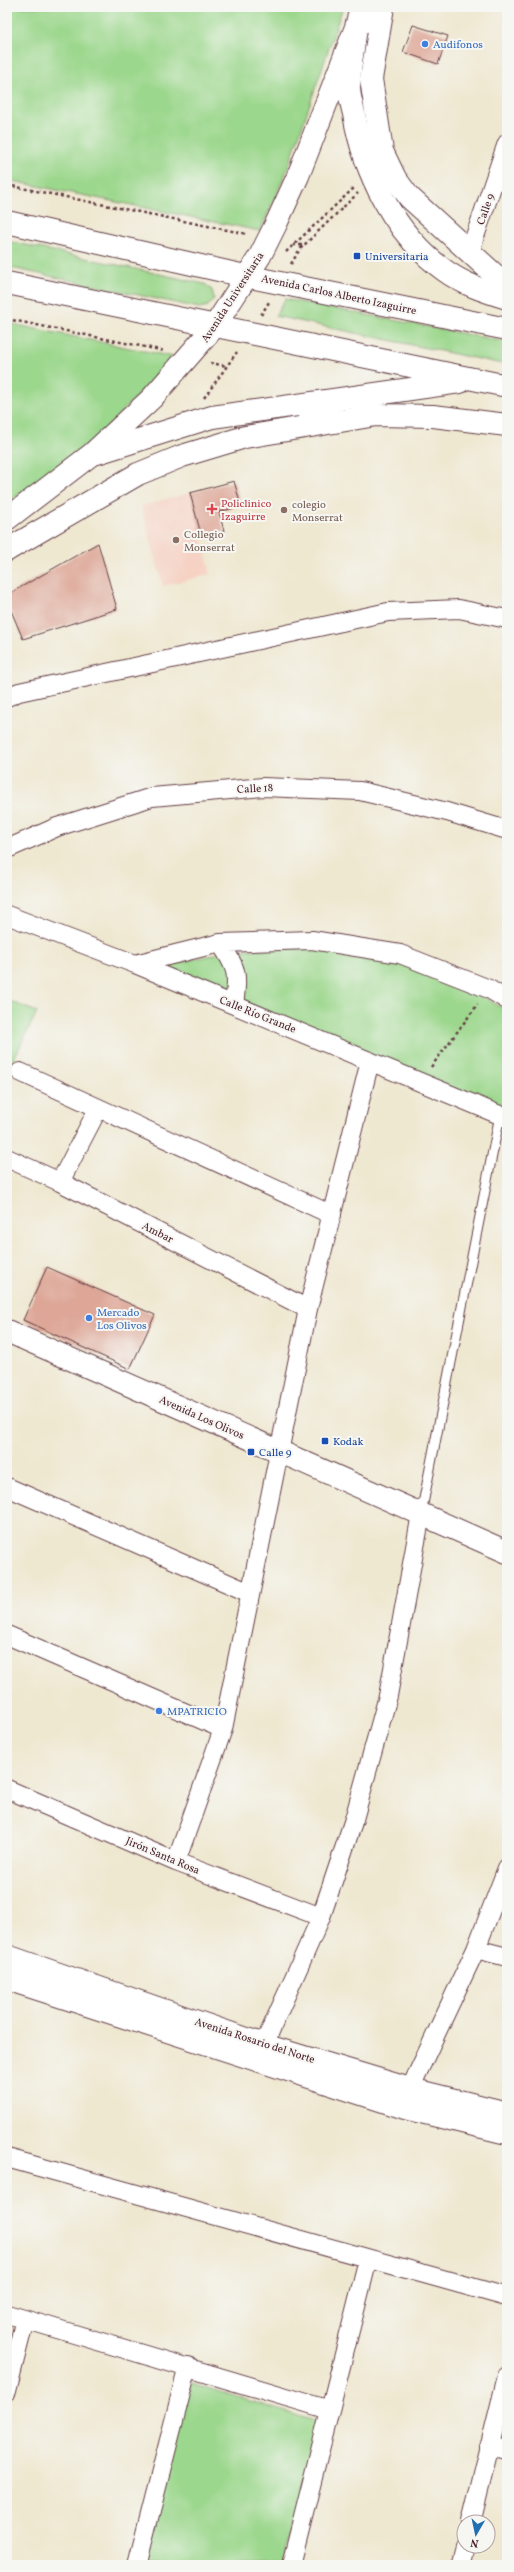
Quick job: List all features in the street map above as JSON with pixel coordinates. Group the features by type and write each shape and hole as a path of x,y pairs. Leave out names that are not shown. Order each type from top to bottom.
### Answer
{"main road":[{"path":"380,7 358,17 349,88 358,142 386,205 415,244 444,270 477,289 507,298"},
{"path":"383,7 371,79 382,151 395,178 409,198 507,286"},
{"name":"Avenida Universitaria","path":"7,519 92,454 152,398 214,327 268,238 298,176 358,17"},
{"name":"Avenida Carlos Alberto Izaguirre","path":"7,222 245,276 507,329"},
{"path":"7,283 214,327 246,339 507,386"},
{"path":"462,320 507,308"},
{"path":"92,454 212,417 332,402 478,380"},
{"path":"305,426 332,402"},
{"path":"7,550 138,474 176,458 245,437 376,415 433,416 507,425"},
{"name":"Avenida Los Olivos","path":"7,1331 507,1552"},
{"name":"Avenida Rosario del Norte","path":"7,1956 261,2053"},
{"name":"Avenida Rosario del Norte","path":"7,1979 261,2053 408,2098 507,2133"},
{"name":"Avenida Rosario del Norte","path":"408,2098 507,2113"}],"street":[{"name":"Calle 9","path":"464,246 507,143"},
{"path":"7,697 19,692 388,612 459,609 507,619"},
{"name":"Calle 18","path":"7,849 57,827 152,797 263,786 360,791 447,812 507,830"},
{"name":"Calle Río Grande","path":"7,915 135,964 504,1116"},
{"path":"135,964 220,943 312,940 400,954 489,989 507,1000"},
{"path":"220,943 234,964 237,980 234,1005"},
{"path":"176,1862 223,1729 250,1593 281,1452 308,1309 370,1061"},
{"path":"20,1072 332,1215"},
{"path":"60,1182 98,1108"},
{"name":"Ambar","path":"7,1158 60,1182 308,1309"},
{"path":"7,1487 250,1593"},
{"path":"261,2053 321,1917 354,1819 388,1696 420,1514"},
{"path":"7,1635 223,1729"},
{"name":"Jirón Santa Rosa","path":"7,1789 176,1862 321,1917"},
{"path":"408,2098 476,1949 507,1868"},
{"path":"476,1949 507,1956"},
{"path":"7,2158 507,2297"},
{"path":"291,2565 368,2259"},
{"path":"7,2314 188,2366 330,2410"},
{"path":"7,2391 26,2319"},
{"path":"137,2565 188,2366"},
{"path":"473,2514 507,2376"},
{"path":"490,2446 507,2450"},
{"path":"460,2565 463,2554"}],"lane":[{"path":"420,1514 504,1116"}],"path":[{"path":"7,185 268,238 294,245 304,245"},
{"path":"291,264 304,245 358,192"},
{"path":"194,423 202,400 246,339 281,283"},
{"path":"7,319 167,352"},
{"path":"420,1081 489,989"}],"shaded area":[{"name":"Collegio Monserrat","path":"190,493 211,574 163,586 141,506"}],"green space":[{"path":"7,7 343,7 288,168 260,231 7,180"},
{"path":"7,241 205,284 212,290 214,299 208,306 199,308 7,267"},
{"path":"285,299 507,342 507,365 275,316"},
{"path":"7,323 174,357 98,437 7,503"},
{"path":"313,948 407,966 484,997 507,1011 507,1111 159,968 231,950"},
{"path":"7,1000 37,1012 7,1073"},
{"path":"189,2382 318,2422 282,2565 146,2565"}],"building":[{"name":"Audifonos","path":"413,25 448,36 438,64 403,52"},
{"name":"Policlinico Izaguirre","path":"234,481 241,506 219,512 224,531 202,538 190,493"},
{"path":"98,543 117,609 23,639 7,601 7,595"},
{"name":"Mercado Los Olivos","path":"47,1267 155,1315 130,1369 23,1320"}],"place":[{"name":"Audifonos","path":"425,44"},
{"name":"Universitaria","path":"357,256"},
{"name":"Policlinico Izaguirre","path":"212,509"},
{"name":"colegio Monserrat","path":"284,510"},
{"name":"Collegio Monserrat","path":"176,540"},
{"name":"Mercado Los Olivos","path":"89,1318"},
{"name":"Kodak","path":"325,1441"},
{"name":"Calle 9","path":"251,1452"},
{"name":"MPATRICIO","path":"159,1711"}]}
